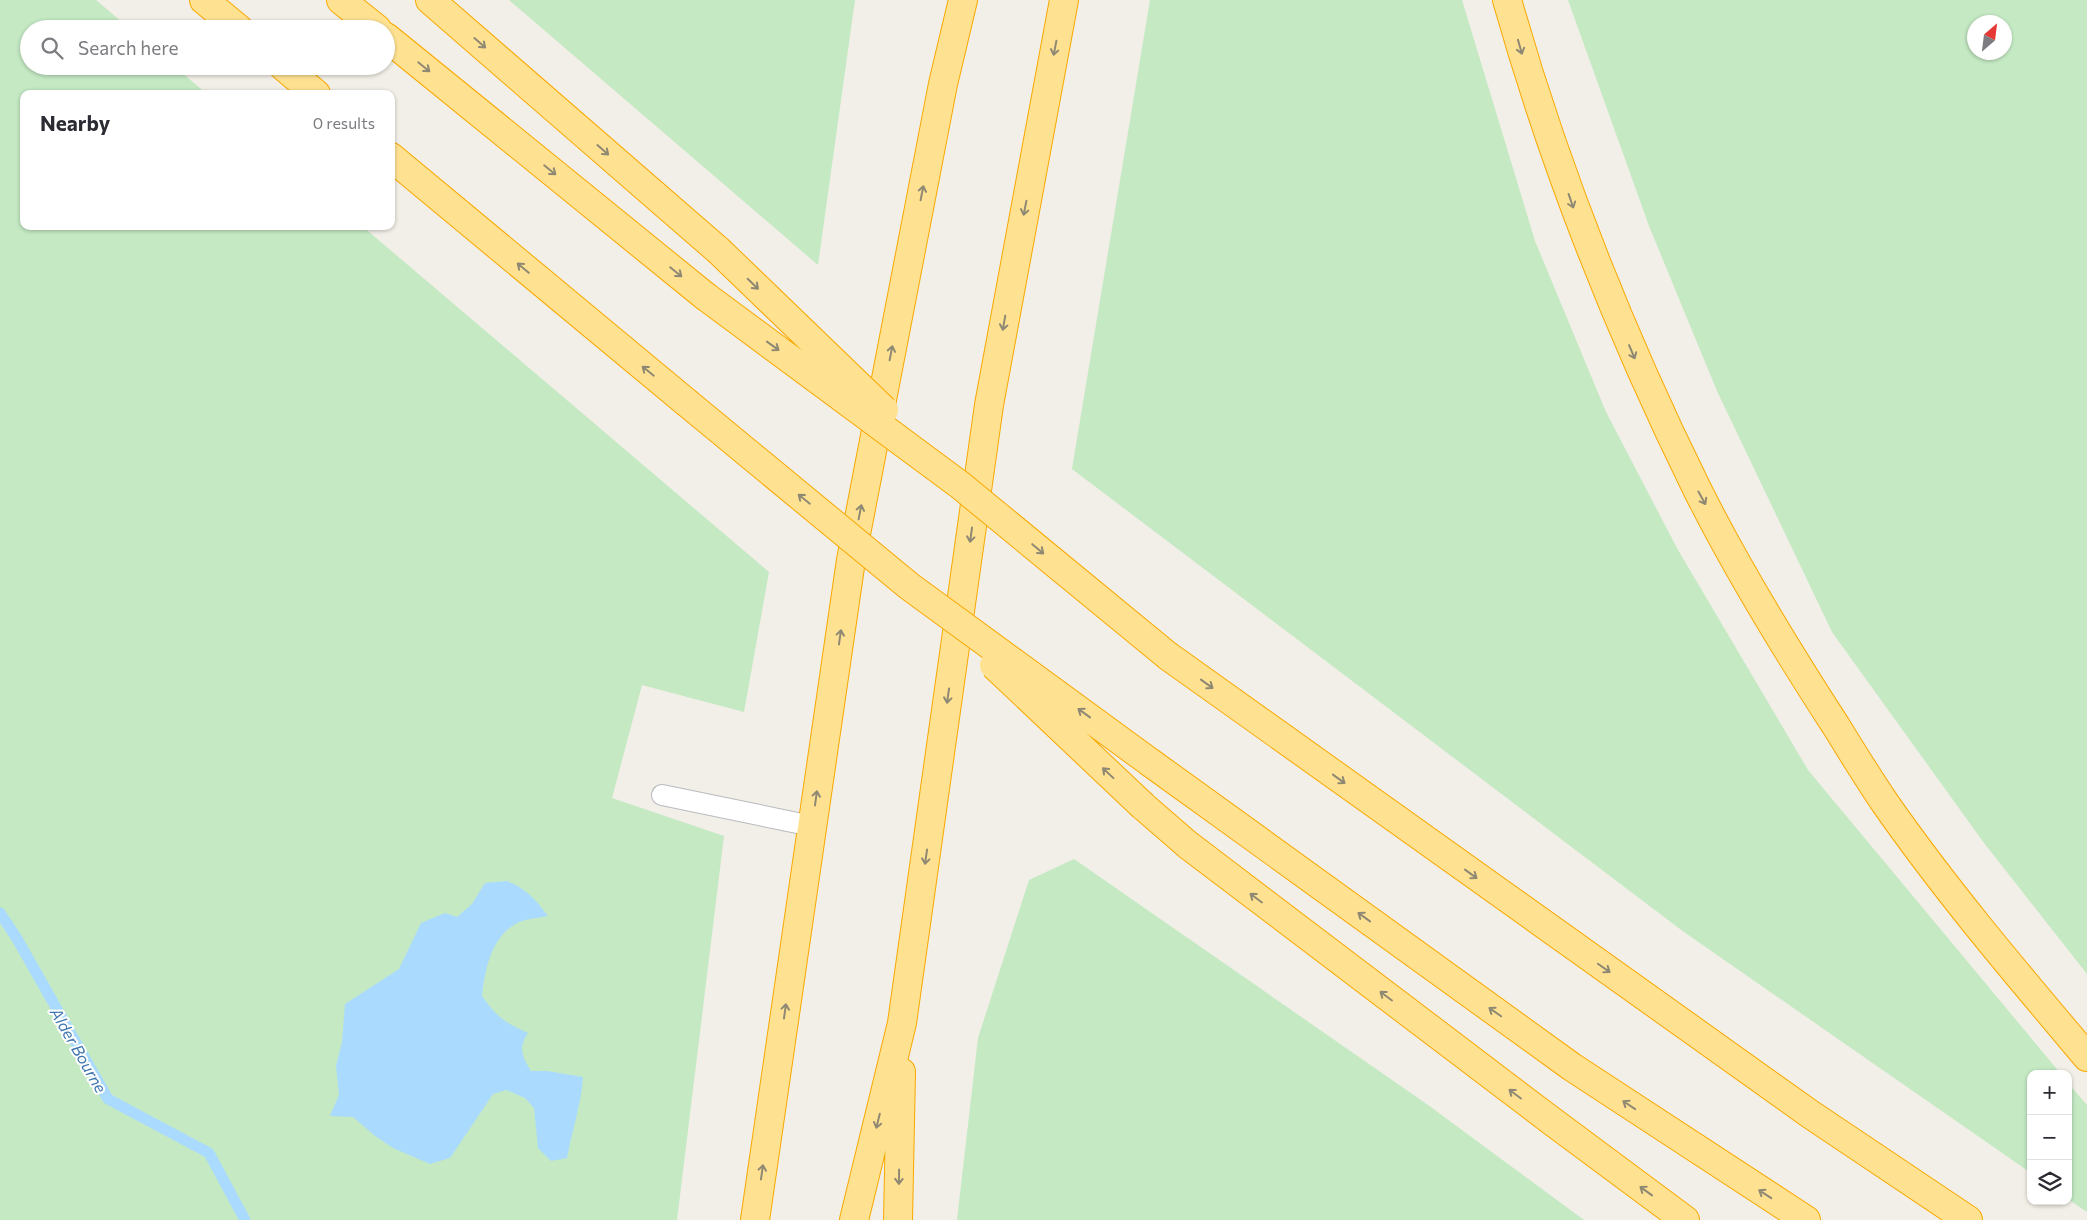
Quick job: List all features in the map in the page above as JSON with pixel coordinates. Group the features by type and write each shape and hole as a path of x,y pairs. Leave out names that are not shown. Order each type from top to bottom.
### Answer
{"highway":[{"path":"204,0 228,20"},
{"path":"341,0 365,20"},
{"path":"430,0 718,250 960,484"},
{"path":"943,0 943,84"},
{"path":"755,1220 851,560 943,84 963,0"},
{"path":"854,1220 902,1023 989,404 1064,0"},
{"path":"1507,0 1528,74 1578,220 1607,292 1635,358 1694,482 1734,558 1807,682 1885,802 1952,894 2013,970 2087,1056"},
{"path":"395,44 705,296 960,484 1168,656 1802,1109 1968,1220"},
{"path":"294,75 311,90"},
{"path":"395,160 909,586 1572,1067 1806,1220"},
{"path":"909,586 1143,806 1188,845 1548,1119 1685,1220"},
{"path":"898,1220 902,1023"}],"lane":[{"path":"662,795 812,826"}],"green space":[{"path":"0,0 96,0 119,20 20,20 20,75 185,75 202,90 20,90 20,230 367,230 769,572 744,712 642,685 612,798 724,836 677,1220 0,1220"},
{"path":"509,0 855,0 818,265"},
{"path":"1150,0 1462,0 1535,241 1606,412 1678,550 1808,770 2058,1070 2027,1070 2027,1170 1684,932 1072,469"},
{"path":"1568,0 2087,0 2087,974 1984,843 1832,632 1717,391 1649,226"},
{"path":"1074,859 1428,1105 1584,1220 957,1220 978,1038 1029,880"},
{"path":"2072,1088 2087,1105 2087,1212 2072,1202"}],"water":[{"path":"507,881 520,887 530,895 548,916 517,923 501,937 491,955 482,996 502,1018 528,1033 523,1043 522,1052 531,1071 547,1071 583,1077 567,1158 551,1161 538,1148 534,1108 525,1098 506,1090 493,1094 450,1158 430,1164 393,1148 375,1136 353,1117 330,1116 339,1095 336,1066 342,1042 345,1004 399,969 421,923 445,913 457,917 472,904 485,883"}],"waterway":[{"name":"Alder Bourne","path":"0,913 16,937 108,1099 209,1153 245,1220"}]}
